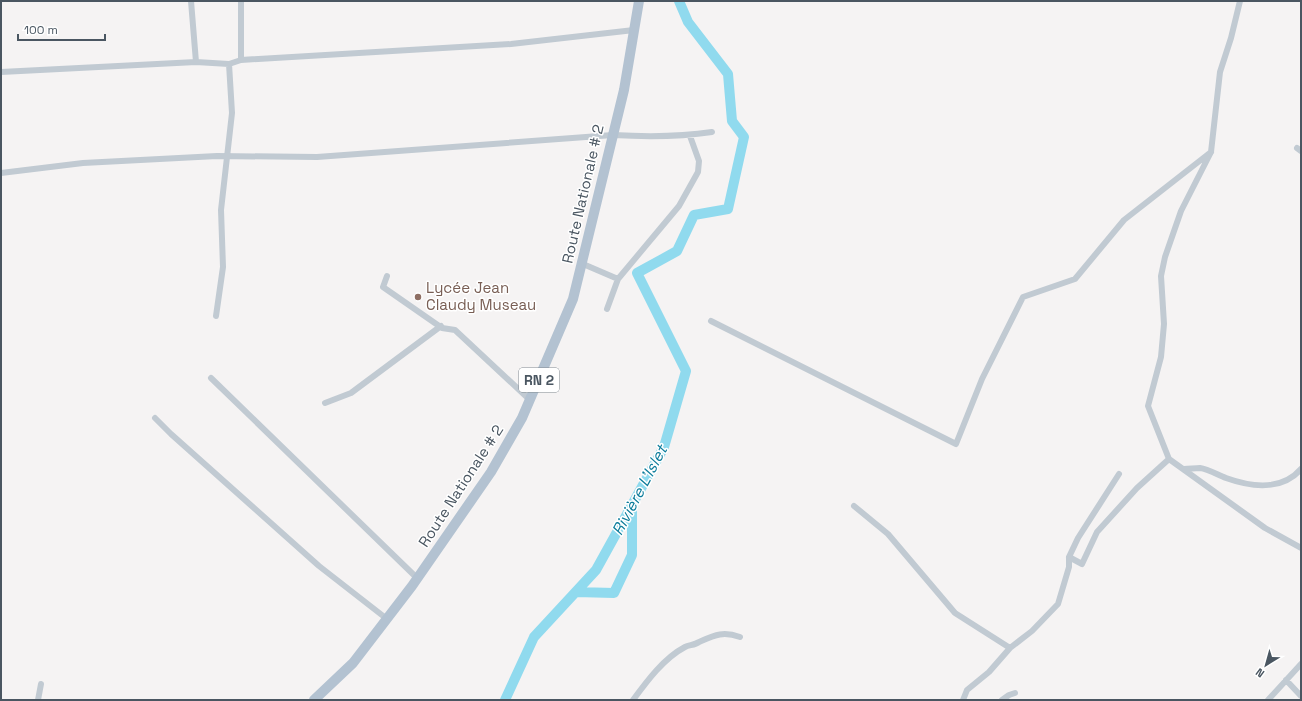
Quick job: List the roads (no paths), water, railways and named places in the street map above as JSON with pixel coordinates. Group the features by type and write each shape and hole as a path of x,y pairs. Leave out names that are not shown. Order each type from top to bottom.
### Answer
{"main road":[{"name":"Route Nationale # 2","path":"314,700 353,663 387,619 491,472 522,418 573,299 583,264 624,90 639,1"}],"street":[{"path":"191,1 196,62"},
{"path":"241,1 241,60"},
{"path":"1240,1 1231,38 1220,72 1211,152 1181,211 1161,276 1164,324 1161,357 1148,406 1169,459 1265,528 1301,548"},
{"path":"1,72 196,62 229,64 241,60 511,44 634,30"},
{"path":"216,316 223,267 221,210 232,113 229,64"},
{"path":"1,173 83,163 227,156 317,157 613,135 649,137 690,136 712,132"},
{"path":"607,309 618,279 679,206 698,172 699,161 690,136"},
{"path":"711,321 956,444 982,378 1023,297 1075,279 1124,220 1211,152"},
{"path":"583,264 618,279"},
{"path":"387,276 383,287 442,328 455,330 530,400"},
{"path":"325,403 350,393 441,326"},
{"path":"211,378 417,578"},
{"path":"155,418 319,566 387,619"},
{"path":"1069,558 1082,564 1097,532 1137,488 1169,459"},
{"path":"1184,469 1200,468 1229,479 1266,486 1281,484 1294,478 1301,469"},
{"path":"963,700 967,690 989,672 1010,648 1032,631 1058,604 1069,567 1069,558 1078,538 1119,474"},
{"path":"854,506 888,534 955,613 1010,648"},
{"path":"633,700 668,659 685,647 699,643 710,636 729,633 740,637"},
{"path":"1268,700 1301,664"},
{"path":"1286,680 1301,696"},
{"path":"38,700 41,684"},
{"path":"1002,700 1009,694 1015,693"}],"waterway":[{"name":"Rivière L'Islet","path":"505,700 534,637 596,570 664,447 686,371 637,273 677,251 694,215 728,209 744,137 732,121 728,74 688,22 679,1"},
{"path":"576,592 614,593 632,555 632,506"}],"place":[{"name":"Lycée Jean Claudy Museau","path":"418,297"}]}
